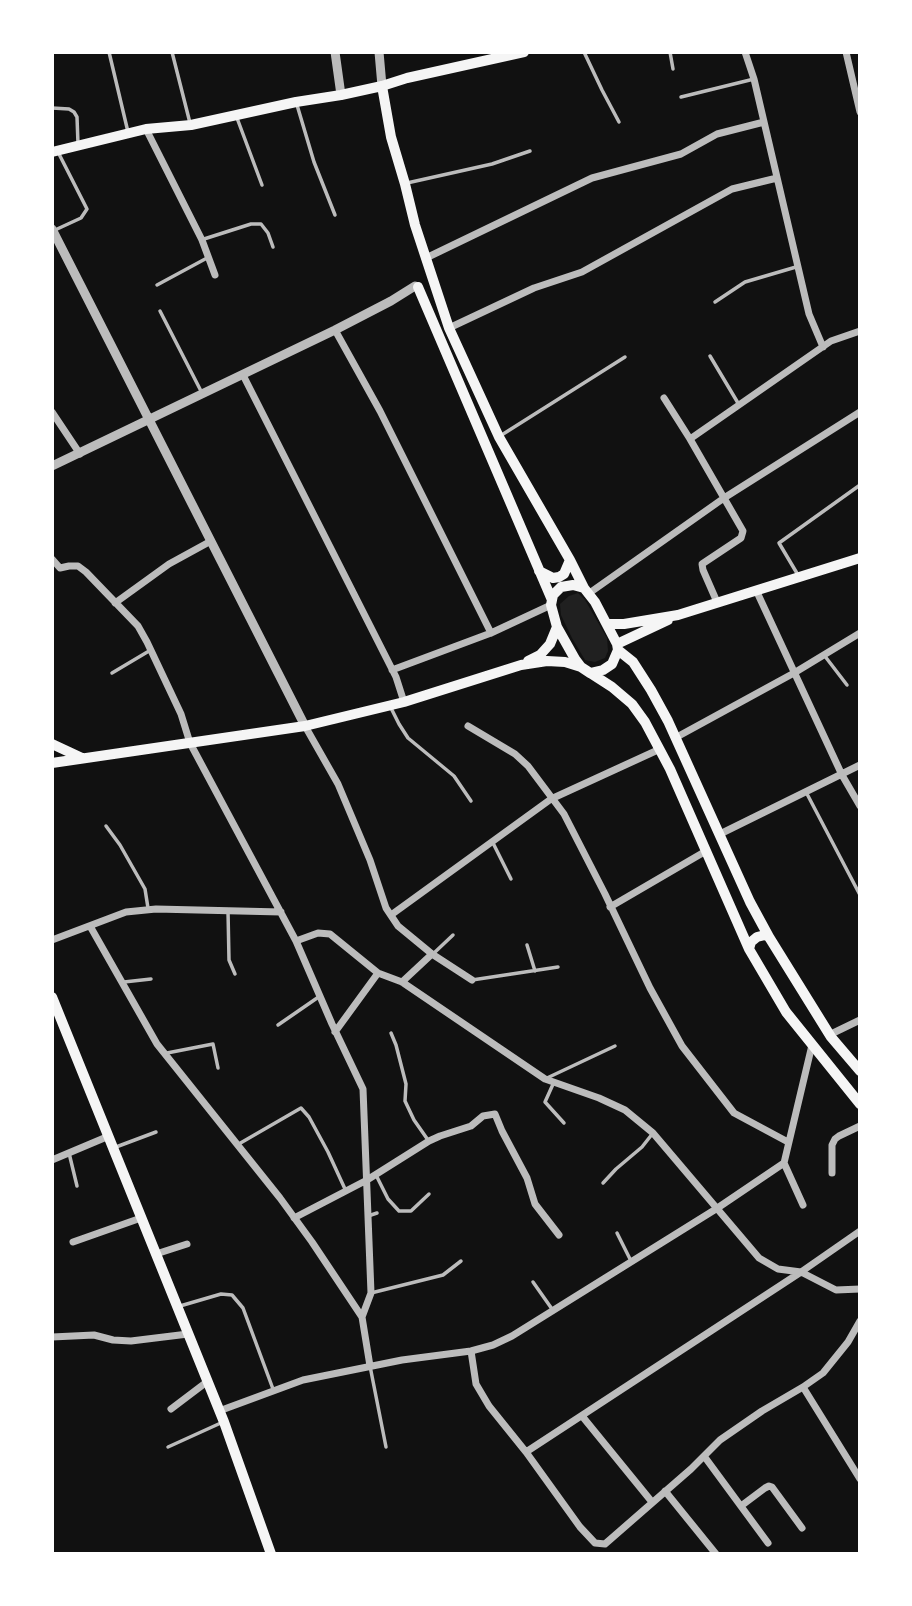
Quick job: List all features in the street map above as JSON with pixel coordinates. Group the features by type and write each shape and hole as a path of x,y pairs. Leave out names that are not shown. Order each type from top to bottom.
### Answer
{"main road":[{"path":"55,152 146,129 191,125 341,95 524,52"},
{"path":"382,86 391,137 415,225 449,328 499,437 618,647 643,677 676,738 750,902 769,937 829,1035 859,1071"},
{"path":"418,287 539,571 557,627 581,667 590,673 603,670 612,664 618,647 678,615"},
{"path":"607,624 624,624 678,615 859,558"},
{"path":"539,571 552,578 559,577 564,573 569,560"},
{"path":"551,602 553,595 561,587 573,585 586,591"},
{"path":"521,665 540,654 550,644 557,627"},
{"path":"52,763 305,726 390,706 521,665 547,660 581,667 632,704 645,722 660,749 749,949 786,1012 859,1104"},
{"path":"52,744 83,758"},
{"path":"52,755 83,758"},
{"path":"731,907 734,910 743,910 750,902"},
{"path":"749,949 751,942 757,937 769,937"},
{"path":"52,997 57,1020 114,1148 208,1381 271,1553"}],"street":[{"path":"335,52 341,95"},
{"path":"379,52 382,86"},
{"path":"745,52 754,79 809,314 822,347"},
{"path":"846,52 859,112"},
{"path":"426,258 592,178 681,154 717,134 764,122"},
{"path":"146,129 202,240 215,275"},
{"path":"449,328 534,288 582,272 732,189 776,178"},
{"path":"53,230 305,726 338,784 370,860 386,908 398,926 432,954 472,980"},
{"path":"52,466 203,395 335,330 415,286 418,287"},
{"path":"335,330 380,411 491,633"},
{"path":"691,439 831,341 859,331"},
{"path":"243,375 392,670 404,702"},
{"path":"664,398 691,439 743,531 741,538 702,564 702,570 717,602"},
{"path":"52,412 80,454"},
{"path":"586,591 724,498 859,412"},
{"path":"115,603 169,564 211,541"},
{"path":"52,558 60,568 78,566 138,626 181,714 190,743 296,941 363,1089 371,1293 362,1317"},
{"path":"756,590 859,806"},
{"path":"392,670 491,633 551,602"},
{"path":"676,738 794,673 859,633"},
{"path":"468,726 514,754 528,766 564,814 650,988 682,1046 734,1113 788,1142"},
{"path":"391,915 551,799 660,749"},
{"path":"720,834 859,765"},
{"path":"610,907 706,851"},
{"path":"52,940 126,912 281,912"},
{"path":"90,926 150,1033 294,1218 362,1317 370,1366"},
{"path":"296,941 318,933 330,934 378,973 402,982 545,1079 625,1110 653,1133 759,1258 778,1269 801,1272 836,1290 859,1289"},
{"path":"402,982 432,954"},
{"path":"335,1032 378,973"},
{"path":"829,1035 859,1020"},
{"path":"803,1205 784,1163 812,1045"},
{"path":"294,1218 376,1175 429,1141 471,1126 483,1116 495,1114 527,1178 535,1204 559,1235"},
{"path":"832,1173 832,1145 835,1139 859,1126"},
{"path":"52,1160 108,1136"},
{"path":"219,1411 303,1380 370,1366 471,1352 494,1345 716,1209 784,1163"},
{"path":"73,1242 142,1218"},
{"path":"526,1452 859,1231"},
{"path":"156,1254 187,1244"},
{"path":"471,1352 476,1384 489,1406 580,1527 595,1543 605,1544 720,1440 823,1373 848,1342 859,1321"},
{"path":"52,1337 94,1335 131,1341 188,1334"},
{"path":"170,1409 208,1381"},
{"path":"803,1387 859,1479"},
{"path":"582,1416 652,1502"},
{"path":"704,1456 768,1543"},
{"path":"741,1506 765,1488 772,1487 802,1528"},
{"path":"665,1491 716,1553"}],"lane":[{"path":"109,52 129,134"},
{"path":"172,52 191,125"},
{"path":"584,52 619,122"},
{"path":"670,52 673,69"},
{"path":"681,97 754,79"},
{"path":"296,102 334,215"},
{"path":"53,108 74,112 77,117 78,146"},
{"path":"235,115 262,185"},
{"path":"405,184 492,164 530,150"},
{"path":"53,230 81,218 87,209 55,152"},
{"path":"202,240 251,224 261,224 273,247"},
{"path":"157,285 209,257"},
{"path":"716,302 746,282 797,267"},
{"path":"160,311 203,395"},
{"path":"710,356 740,405"},
{"path":"499,437 625,357"},
{"path":"800,576 779,543 859,485"},
{"path":"112,673 151,650"},
{"path":"824,655 847,685"},
{"path":"390,706 408,738 454,776 471,801"},
{"path":"807,792 859,895"},
{"path":"106,826 141,881 149,910"},
{"path":"492,841 511,879"},
{"path":"228,911 229,960 235,974"},
{"path":"432,954 453,934"},
{"path":"527,945 535,971"},
{"path":"472,980 558,967"},
{"path":"121,983 151,979"},
{"path":"278,1025 320,996"},
{"path":"391,1032 406,1084 405,1101 429,1141"},
{"path":"165,1054 213,1044 218,1068"},
{"path":"545,1079 615,1046"},
{"path":"554,1082 545,1102 564,1123"},
{"path":"237,1145 301,1108 309,1117 328,1152 346,1191"},
{"path":"114,1148 156,1132"},
{"path":"603,1184 653,1133"},
{"path":"69,1153 77,1186"},
{"path":"376,1175 388,1199 399,1211 411,1211 429,1194"},
{"path":"368,1216 377,1213"},
{"path":"617,1233 631,1261"},
{"path":"371,1293 443,1275 461,1261"},
{"path":"533,1282 553,1311"},
{"path":"178,1307 220,1294 232,1295 243,1308 274,1391"},
{"path":"370,1366 386,1447"},
{"path":"168,1447 224,1422"}],"shaded area":[{"path":"578,593 607,638 608,651 605,658 595,662 585,660 561,615 560,604 569,596"}]}
